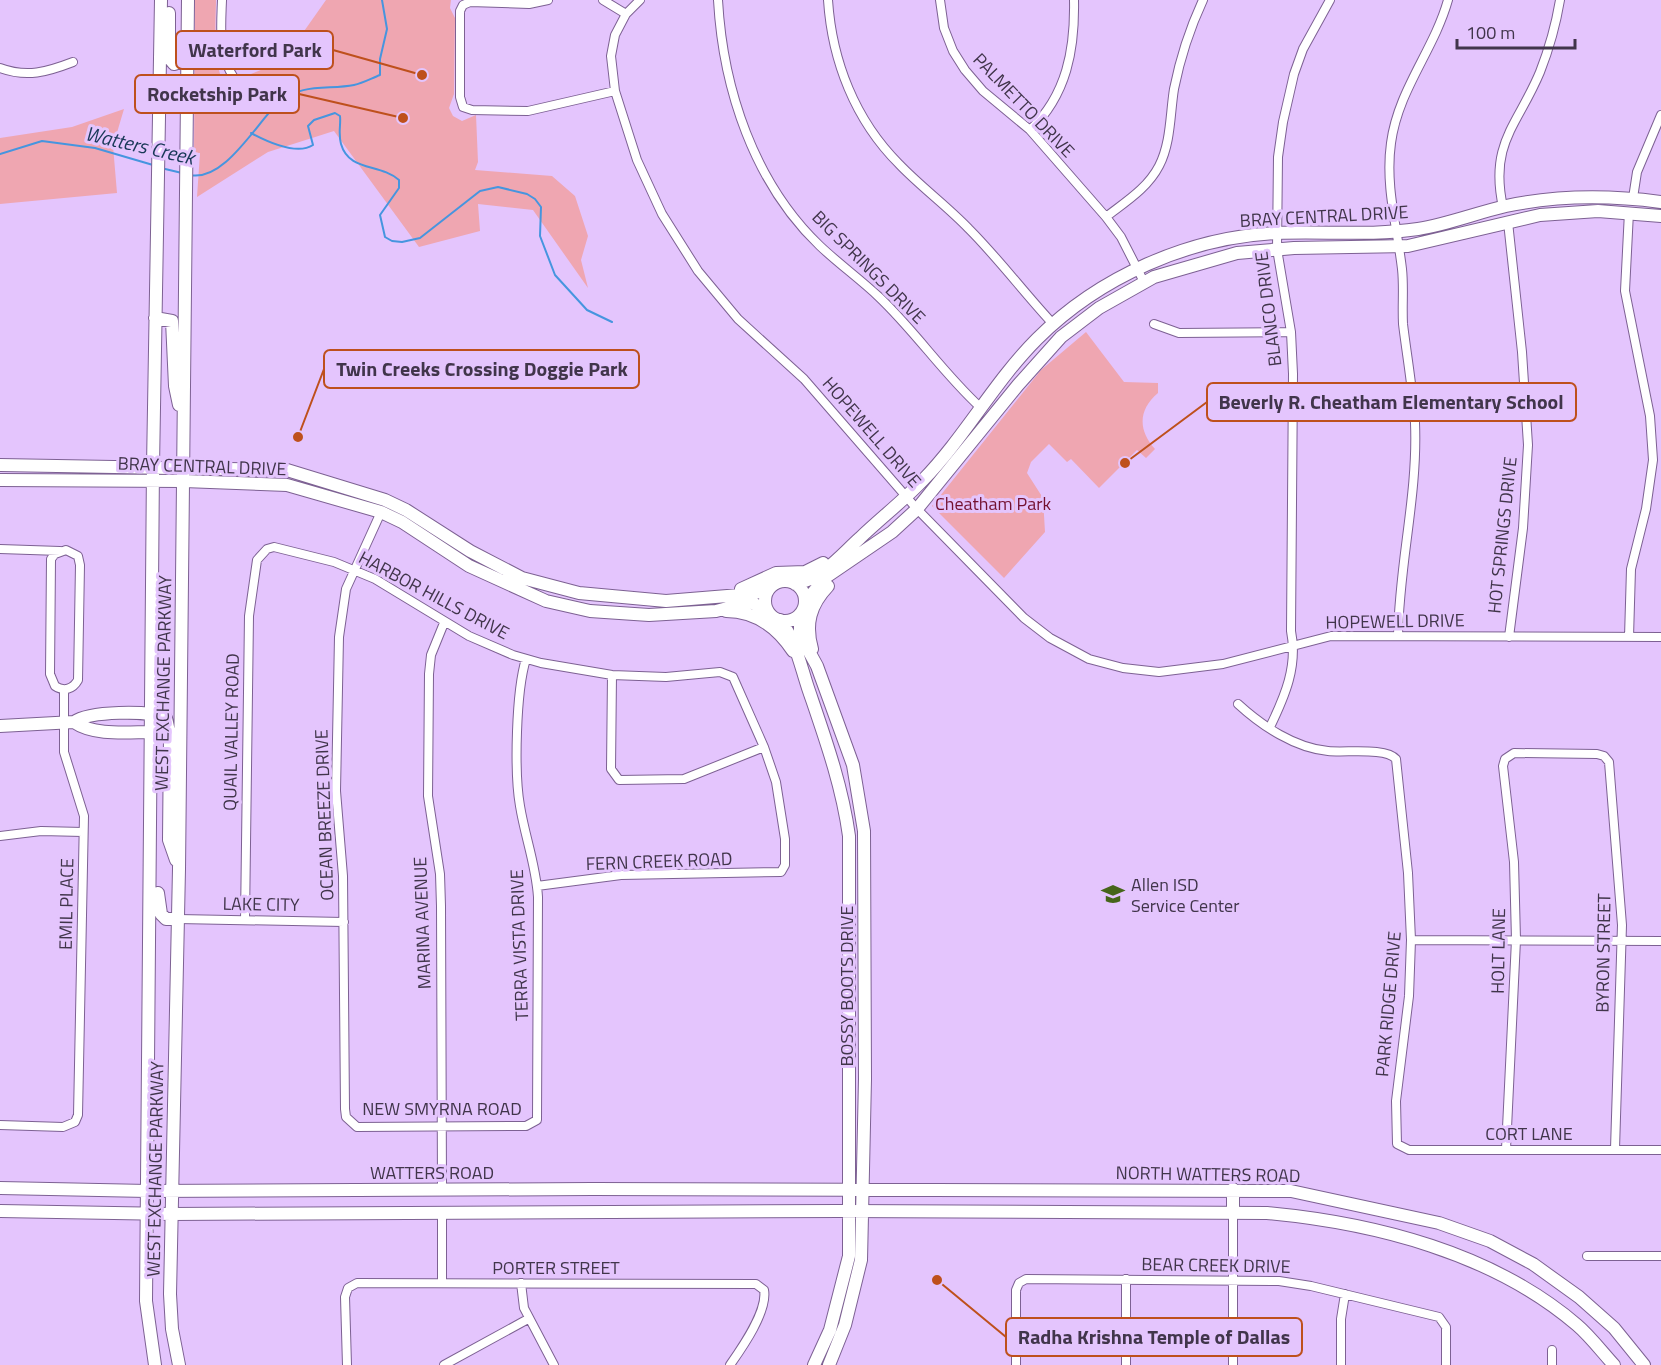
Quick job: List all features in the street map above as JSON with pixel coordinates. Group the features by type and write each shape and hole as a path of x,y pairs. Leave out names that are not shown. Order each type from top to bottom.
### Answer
{"main road":[{"name":"WEST EXCHANGE PARKWAY","path":"155,1365 146,1301 153,466 161,0"},
{"path":"169,0 169,58 174,64 187,60"},
{"name":"WEST EXCHANGE PARKWAY","path":"180,1365 171,1311 171,1214 179,869 188,0"},
{"name":"BRAY CENTRAL DRIVE","path":"795,584 814,578 847,552 924,480 980,407 1038,339 1091,295 1137,269 1199,246 1276,233 1396,231 1446,223 1503,207 1568,196 1633,198 1661,202"},
{"name":"BRAY CENTRAL DRIVE","path":"805,602 826,577 892,532 917,509 1018,385 1060,338 1099,308 1144,282 1223,255 1277,249 1398,247 1508,222 1569,212 1629,212 1661,216"},
{"path":"155,318 172,321 175,386 184,421"},
{"name":"BRAY CENTRAL DRIVE","path":"0,465 184,466 287,470 341,485 406,510 470,551 522,578 579,593 646,601 752,594 769,589"},
{"name":"BRAY CENTRAL DRIVE","path":"0,480 184,481 287,485 381,512 402,522 469,566 546,601 590,611 637,614 683,615 716,611 750,602 767,610"},
{"path":"720,596 758,583 776,573 814,569 844,545 859,539"},
{"path":"817,666 808,631 812,610 832,581 864,552"},
{"path":"780,581 795,584 802,590 805,602 800,614 791,620 780,620 767,610 765,597 769,589 780,581"},
{"path":"716,611 743,611 766,623 790,647 803,671"},
{"name":"BOSSY BOOTS DRIVE","path":"800,614 800,635 817,666 853,765 864,831 857,1190 850,1211 849,1256 843,1287 830,1330 814,1365"},
{"name":"BOSSY BOOTS DRIVE","path":"780,620 794,640 840,784 849,836 857,1190 864,1211 860,1266 845,1325 829,1365"},
{"path":"0,726 69,722 94,715 151,713 166,718 170,724 169,840 179,869"},
{"path":"69,722 98,730 151,732"},
{"path":"151,824 157,840 159,908 166,919 178,919"},
{"name":"WATTERS ROAD","path":"0,1188 148,1191 857,1190"},
{"path":"1233,1189 1233,1213"},
{"name":"NORTH WATTERS ROAD","path":"857,1190 1233,1189 1291,1191 1320,1195 1439,1223 1490,1241 1533,1264 1579,1297 1614,1328 1644,1365"},
{"path":"0,1210 171,1214 864,1211 1233,1213 1303,1216 1404,1239 1467,1258 1518,1283 1577,1325 1614,1365"}],"street":[{"path":"222,0 222,51 225,65 234,78"},
{"path":"548,0 529,4 470,2 463,5 460,11 460,98 463,107 472,110 528,111 615,91"},
{"path":"603,0 626,14"},
{"name":"HOPEWELL DRIVE","path":"640,0 626,14 615,34 611,56 615,91 637,160 662,214 698,271 738,319 804,379 917,509 1024,618 1050,638 1089,659 1123,668 1161,672 1224,664 1332,636 1661,637"},
{"name":"BIG SPRINGS DRIVE","path":"718,0 721,44 737,110 763,169 792,213 819,246 880,297 980,407"},
{"path":"828,0 841,72 863,119 897,162 970,230 1054,325"},
{"name":"PALMETTO DRIVE","path":"940,0 944,28 953,51 965,70 983,91 1030,130 1106,217 1121,237 1144,282"},
{"path":"1030,130 1050,110 1062,88 1073,35 1074,0"},
{"path":"1106,217 1142,189 1162,159 1182,58 1203,0"},
{"name":"BLANCO DRIVE","path":"1270,727 1289,681 1294,646 1291,631 1292,332 1277,249 1278,157 1287,100 1304,49 1330,0"},
{"path":"1398,636 1399,593 1413,496 1416,457 1413,391 1403,324 1402,271 1388,169 1391,140 1406,93 1435,38 1448,0"},
{"path":"1503,207 1499,158 1509,130 1540,72 1560,0"},
{"path":"0,68 22,74 38,74 73,62"},
{"path":"1633,198 1637,172 1661,115"},
{"path":"1629,212 1625,291 1650,416 1653,460 1646,509 1631,569 1629,637"},
{"name":"HOT SPRINGS DRIVE","path":"1508,222 1522,352 1528,445 1523,528 1509,637"},
{"path":"1154,324 1179,333 1292,332"},
{"name":"OCEAN BREEZE DRIVE","path":"351,1123 345,1108 344,922 342,852 336,791 339,637 343,602 381,512"},
{"name":"HARBOR HILLS DRIVE","path":"267,549 274,547 292,550 355,571 387,586 444,623 487,644 526,659 562,668 612,675 666,677 720,672 729,674 735,681 746,713 764,747"},
{"path":"0,549 74,553 80,565 78,680 72,687 64,690 53,682 50,668 52,558"},
{"name":"QUAIL VALLEY ROAD","path":"245,920 249,616 257,560 267,549"},
{"path":"43,551 52,558"},
{"path":"52,558 62,551"},
{"name":"MARINA AVENUE","path":"442,1190 440,874 428,796 428,744 431,655 444,623"},
{"name":"TERRA VISTA DRIVE","path":"526,659 519,691 518,791 537,886 538,1115 534,1123"},
{"path":"612,675 611,769 615,778 623,781 684,779 764,747"},
{"name":"EMIL PLACE","path":"0,1125 63,1127 75,1122 78,1107 84,832 82,806 64,752 69,722 64,690"},
{"path":"1238,704 1252,717 1270,727"},
{"name":"PARK RIDGE DRIVE","path":"1270,727 1304,746 1328,751 1386,752 1395,757 1398,763 1399,798 1408,873 1411,940 1409,996 1396,1101 1395,1135 1399,1145"},
{"name":"FERN CREEK ROAD","path":"537,886 621,875 781,872 785,866 784,828 776,782 764,747"},
{"name":"BYRON STREET","path":"1507,756 1514,753 1597,754 1607,759 1618,858 1622,941 1615,1149"},
{"name":"HOLT LANE","path":"1506,1149 1516,940 1514,862 1504,792 1503,766 1507,756"},
{"path":"0,836 41,831 84,832"},
{"name":"LAKE CITY","path":"178,919 344,922"},
{"path":"1411,940 1661,941"},
{"name":"NEW SMYRNA ROAD","path":"351,1123 366,1127 534,1123"},
{"name":"CORT LANE","path":"1399,1145 1409,1150 1661,1150"},
{"path":"442,1213 442,1283"},
{"path":"1233,1213 1233,1365"},
{"path":"1587,1256 1661,1256"},
{"name":"BEAR CREEK DRIVE","path":"1016,1365 1016,1290 1019,1283 1026,1279 1233,1279 1294,1282 1439,1317 1444,1321 1446,1327 1446,1365"},
{"path":"1126,1279 1126,1365"},
{"name":"PORTER STREET","path":"347,1365 345,1297 348,1288 357,1283 756,1284 764,1290 764,1299 757,1319 730,1365"},
{"path":"522,1283 523,1304 528,1319 554,1365"},
{"path":"1341,1365 1341,1319 1346,1294"},
{"path":"447,1364 528,1319"},
{"path":"1552,1350 1552,1365"}],"green space":[{"path":"195,0 216,0 218,68 228,89 237,94 249,88 251,74 283,61 326,0 451,0 450,8 455,18 454,94 449,108 453,116 462,121 476,115 478,162 475,170 552,176 575,196 588,236 581,260 588,288 533,210 478,204 480,231 419,247 334,131 268,152 197,197 200,153 194,153"},
{"path":"124,109 113,146 117,193 0,204 0,138 72,127"},
{"name":"Cheatham Park","path":"1086,332 1124,382 1158,383 1158,393 1147,406 1143,420 1145,435 1155,449 1146,458 1137,450 1099,488 1071,459 1067,462 1049,444 1031,462 1027,473 1043,498 1045,532 1004,578 932,506 1041,370"}],"waterway":[{"name":"Watters Creek","path":"190,175 203,175 228,160 270,111 288,96 315,88 354,85 380,75 380,59 387,29 382,0"},
{"path":"251,133 281,146 306,148 313,145 308,126 314,120 335,113 340,116 340,140 345,153 358,163 383,171 399,180 399,188 380,215 385,237 392,241 402,242 420,238 480,191 498,187 527,194 541,207 540,236 555,275 587,310 612,322"},
{"name":"Watters Creek","path":"0,154 42,141 95,148 153,165"},
{"name":"Watters Creek","path":"161,168 182,173"}],"place":[{"name":"Waterford Park","path":"422,75"},
{"name":"Rocketship Park","path":"403,118"},
{"name":"Twin Creeks Crossing Doggie Park","path":"298,437"},
{"name":"Beverly R. Cheatham Elementary School","path":"1125,463"},
{"name":"Allen ISD Service Center","path":"1113,894"},
{"name":"Radha Krishna Temple of Dallas","path":"937,1280"}]}
